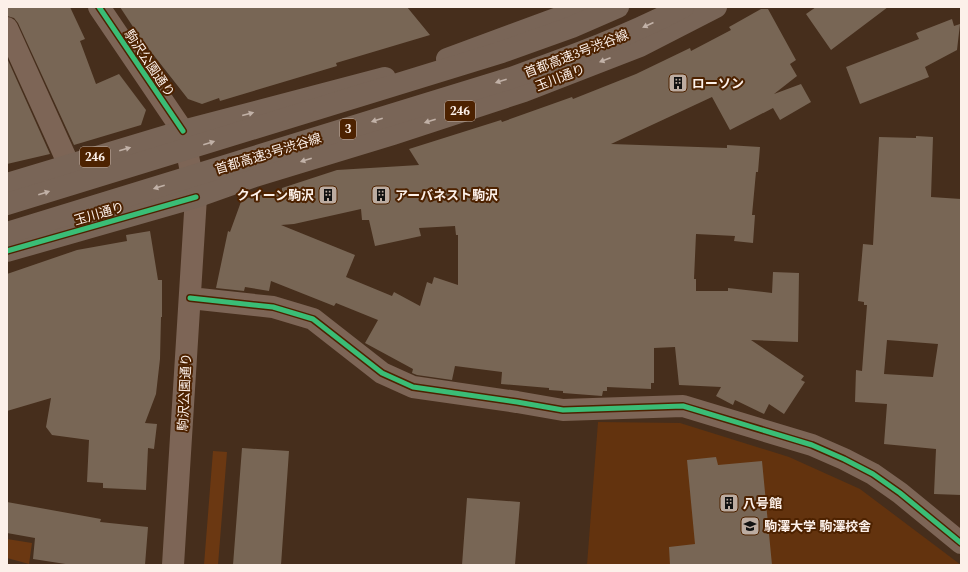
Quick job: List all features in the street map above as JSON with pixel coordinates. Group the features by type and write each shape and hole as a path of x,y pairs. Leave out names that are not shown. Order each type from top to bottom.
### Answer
{"highway":[{"name":"246","path":"7,184 183,132 385,78 454,56 588,7"},
{"name":"首都高速3号渋谷線","path":"7,204 502,52 572,27 618,7"},
{"name":"首都高速3号渋谷線","path":"7,233 511,78 582,52 651,24 683,7"},
{"name":"玉川通り","path":"7,251 196,197 255,176 393,134 524,90 640,46 716,7"}],"street":[{"name":"駒沢公園通り","path":"99,7 183,132 196,197 173,565"},
{"path":"7,28 69,165"},
{"path":"190,298 273,307 314,319 382,373 412,387 563,410 683,406 812,445 844,458 873,474 900,493 961,543"}],"shaded area":[{"name":"駒澤大学 駒澤校舎","path":"598,422 680,423 789,457 860,489 961,565 587,565"},
{"path":"213,451 227,452 218,565 204,565"},
{"path":"7,539 32,543 29,564 7,558"}],"building":[{"path":"7,7 70,7 85,39 80,41 96,84 119,74 146,110 141,125 74,145 18,23 14,18 7,16"},
{"path":"120,7 407,7 430,35 336,63 337,66 220,101 219,98 202,104 188,99 141,39"},
{"path":"816,7 888,7 831,50 806,14"},
{"path":"761,9 768,9 796,60 790,64 797,76 774,94 801,84 811,102 780,120 773,108 730,130 712,97 611,144 727,148 727,145 760,147 752,215 755,215 753,243 734,241 735,236 696,234 694,279 696,279 696,291 728,291 728,288 772,293 773,272 799,273 798,342 751,340 804,376 801,380 805,382 784,414 769,404 764,414 735,400 733,405 716,396 721,387 679,385 675,347 654,348 654,383 651,383 651,389 607,387 607,391 603,391 602,396 563,393 563,391 549,390 549,388 501,384 502,372 455,366 452,380 412,373 413,369 365,343 378,320 336,303 334,306 271,281 269,291 245,287 244,291 216,288 228,231 230,232 242,199 282,191 282,188 337,170 419,165 409,149 501,120 502,122 572,97 573,99 636,74 690,48 691,51 731,30 729,27","holes":["361,209 362,220 369,220 375,246 421,236 419,228 455,226 456,235 458,235 458,285 434,277 432,284 427,282 420,306 394,292 392,296 346,277 355,255 281,225 294,224"]},
{"path":"952,19 954,26 960,24 957,50 925,67 929,77 860,104 846,67 919,39 916,33"},
{"path":"7,58 50,154 7,164"},
{"path":"916,136 933,137 931,197 961,199 961,495 934,494 936,449 884,444 887,404 855,402 856,370 862,371 867,305 864,305 864,302 858,301 863,244 873,245 879,137 916,138","holes":["887,340 938,344 933,377 884,374"]},
{"path":"150,231 158,280 162,280 160,359 156,394 145,423 157,424 154,449 148,448 146,490 103,488 103,483 87,482 89,440 52,435 46,427 51,398 7,411 7,274 77,250 127,241 126,235"},
{"path":"242,448 289,451 281,565 233,565"},
{"name":"八号館","path":"716,457 718,465 762,461 772,565 670,565 669,547 695,544 687,460"},
{"path":"467,498 520,502 515,565 462,565"},
{"path":"7,502 101,519 100,522 148,527 145,565 72,565 33,559 35,538 7,533"}],"cycle path":[{"path":"99,7 183,131"},
{"path":"7,251 196,197"},
{"path":"190,298 273,307 313,319 382,373 413,387 563,410 683,406 812,445 873,474 900,493 961,543"}],"place":[{"name":"ローソン","path":"678,83"},
{"name":"クイーン駒沢","path":"328,195"},
{"name":"アーバネスト駒沢","path":"381,195"},
{"name":"八号館","path":"729,503"},
{"name":"駒澤大学 駒澤校舎","path":"750,526"}]}
